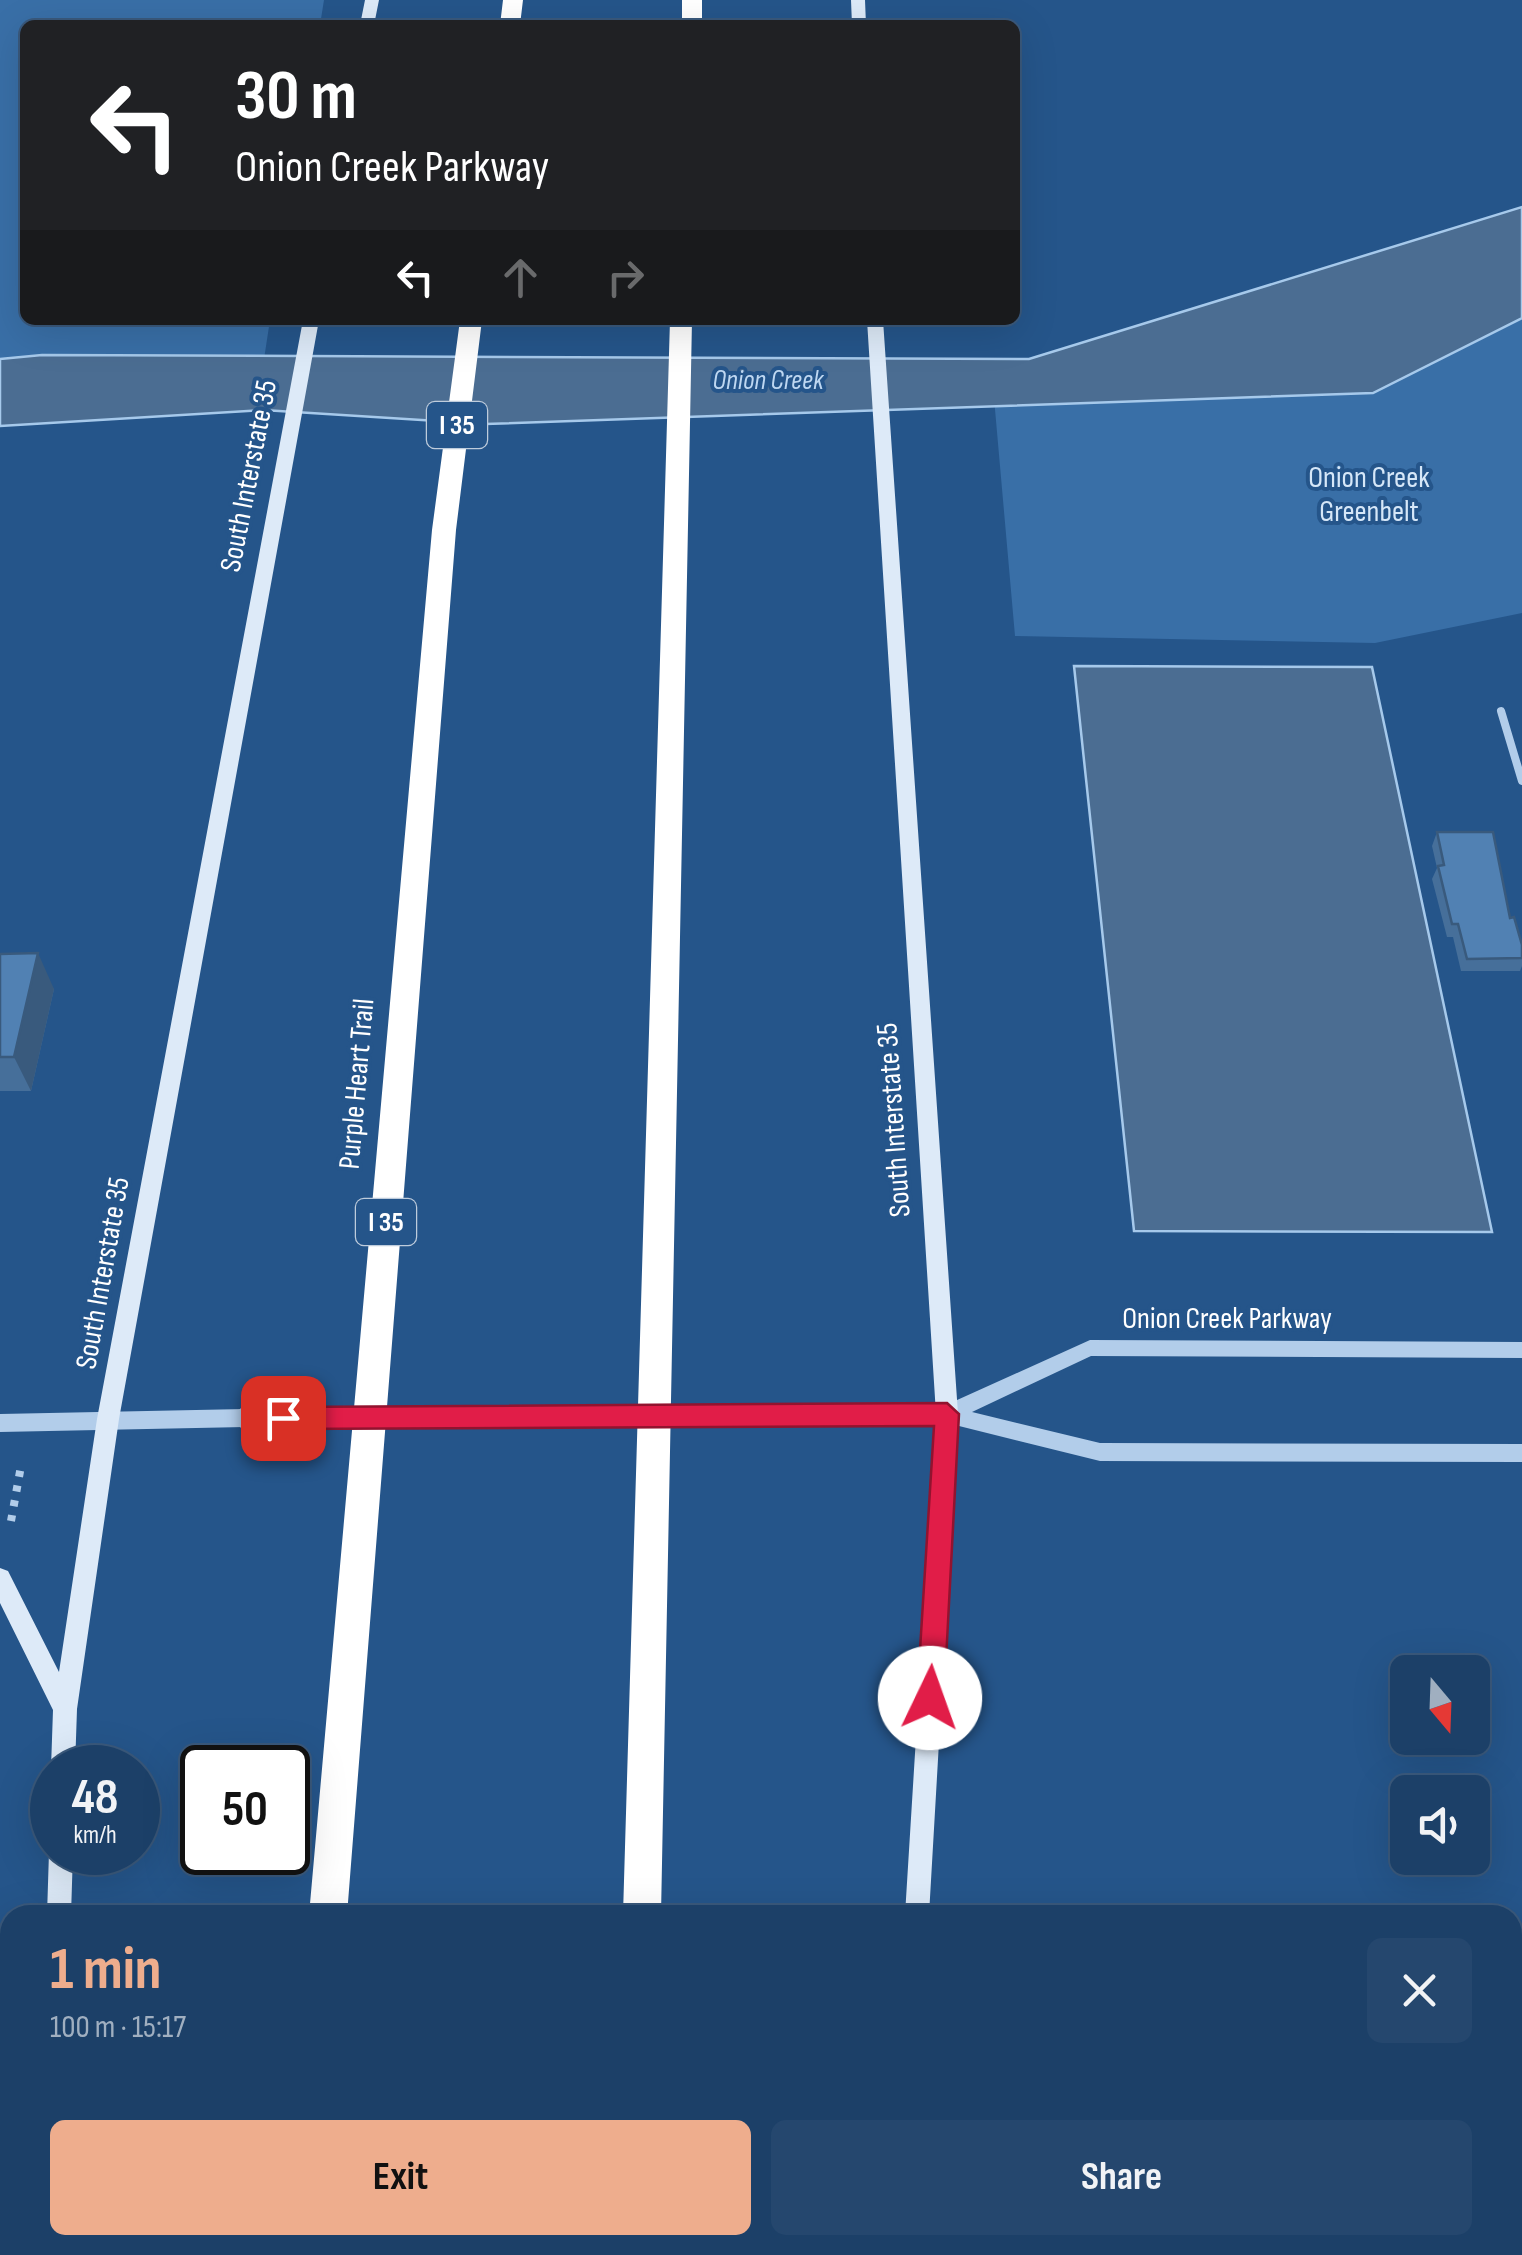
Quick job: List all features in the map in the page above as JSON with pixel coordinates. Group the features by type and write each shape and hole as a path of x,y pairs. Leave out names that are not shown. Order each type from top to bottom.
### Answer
{"highway":[{"name":"Purple Heart Trail","path":"329,1905 444,530 470,325"},
{"path":"642,1905 681,325"},
{"path":"650,1652 662,1905"}],"main road":[{"name":"South Interstate 35","path":"65,1745 66,1709 108,1420 311,325"},
{"name":"South Interstate 35","path":"875,325 947,1414 919,1905"},
{"path":"0,1579 66,1709"},
{"path":"59,1905 60,1875"}],"street":[{"name":"Onion Creek Parkway","path":"947,1414 1090,1348 1522,1350"},
{"name":"Onion Creek Parkway","path":"0,1423 947,1414 1100,1452 1522,1453"}],"lane":[{"path":"1501,710 1522,781"}],"path":[{"path":"11,1521 20,1466"}],"green space":[{"path":"0,0 324,0 321,20 20,20 20,325 269,325 264,359 42,355 0,359"},
{"name":"Onion Creek Greenbelt","path":"1522,290 1522,613 1375,643 1015,636 994,398"}],"water":[{"name":"Onion Creek","path":"1522,207 1522,318 1373,393 485,424 263,410 0,426 0,359 42,355 1029,359"},
{"path":"1074,666 1372,667 1492,1232 1134,1231"}],"building":[{"path":"1437,832 1493,832 1522,958 1467,959 1458,924 1452,924 1438,866 1444,865"},
{"path":"38,953 14,1057 0,1057 0,954"}],"route":[{"path":"283,1418 947,1414 930,1698"}]}
